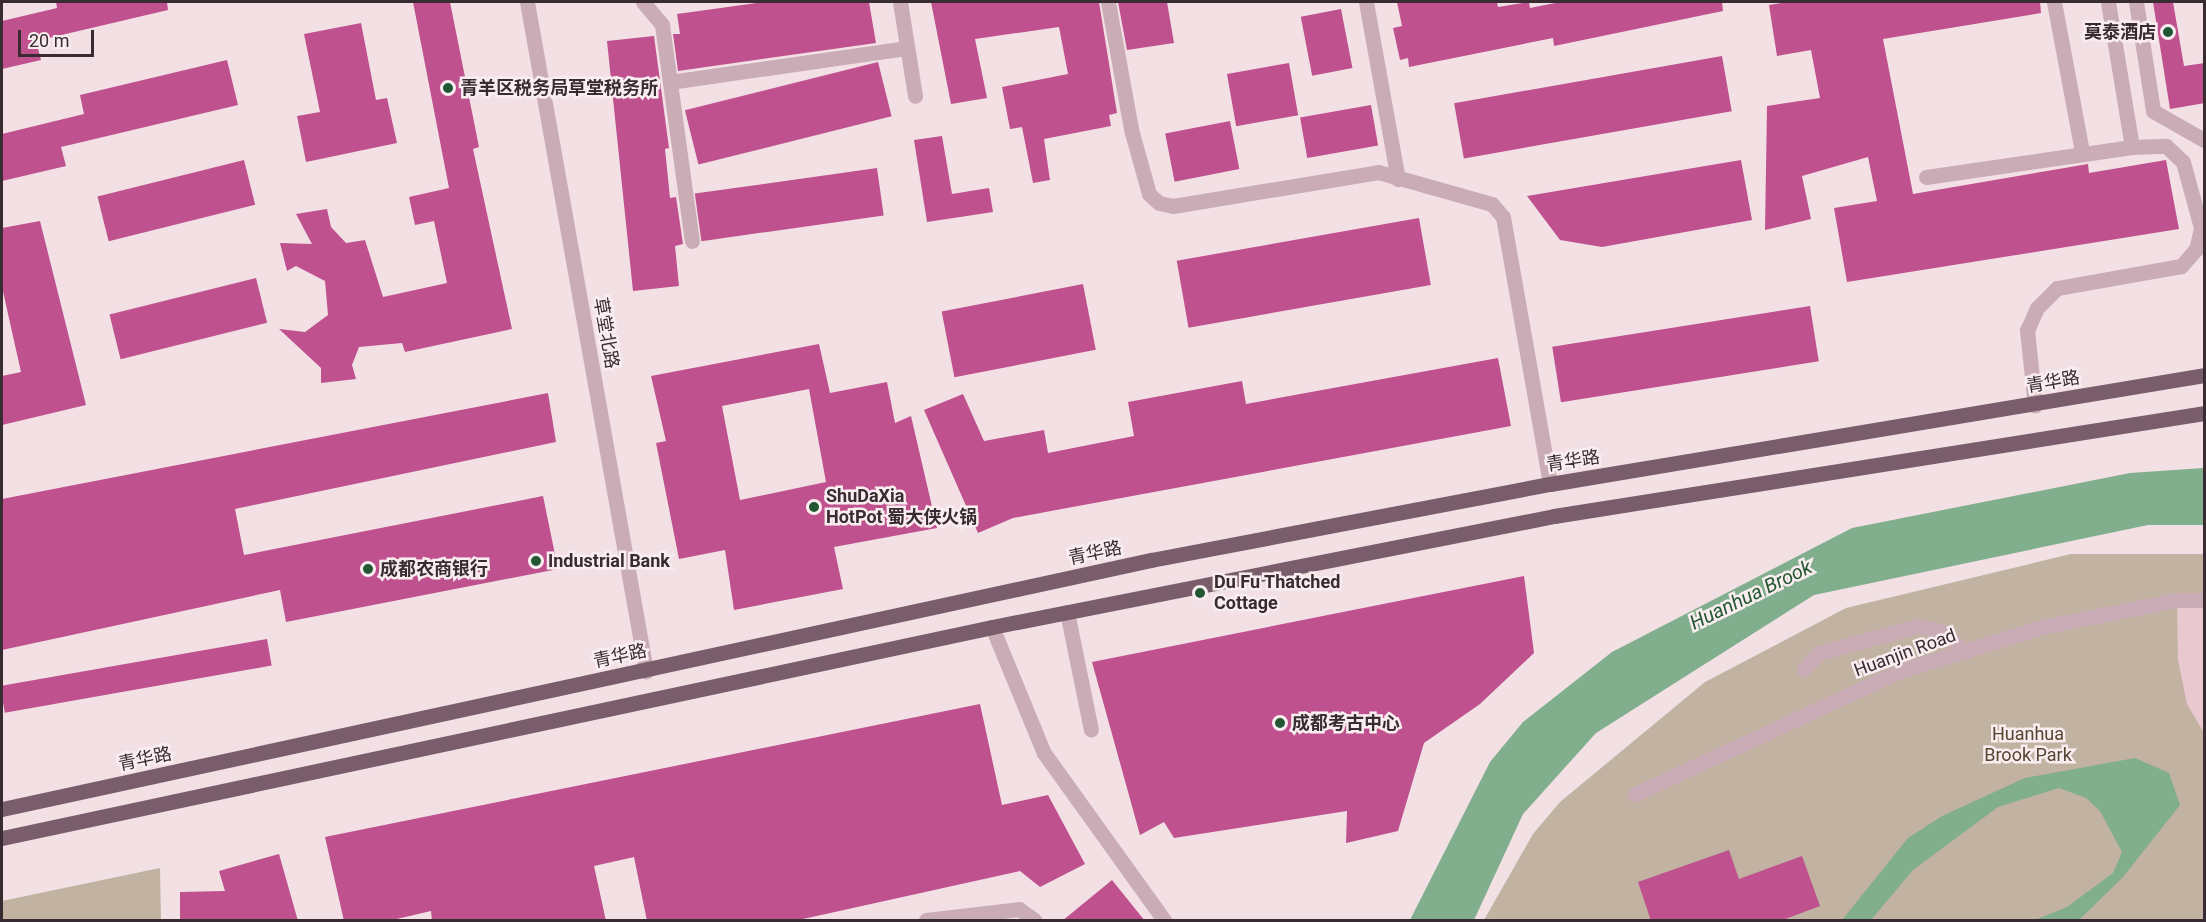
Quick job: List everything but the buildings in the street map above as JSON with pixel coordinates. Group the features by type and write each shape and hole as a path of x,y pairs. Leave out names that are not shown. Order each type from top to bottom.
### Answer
{"main road":[{"name":"青华路","path":"2,810 1151,560 1550,484 2205,375"},
{"path":"2,838 993,627 1554,516 2205,413"}],"street":[{"name":"草堂北路","path":"527,2 646,670"},
{"path":"643,2 662,25 692,241"},
{"path":"900,2 915,96"},
{"path":"1108,2 1131,129 1149,194 1159,204 1173,206 1378,172 1492,204 1503,217 1550,484"},
{"path":"1366,2 1398,179"},
{"path":"2054,2 2082,151"},
{"path":"2108,2 2132,147"},
{"path":"2136,2 2153,111 2205,140"},
{"path":"670,82 906,48"},
{"path":"1926,177 2082,151 2132,147 2166,146 2182,162 2201,228 2196,249 2181,266 2057,288 2037,308 2027,330 2035,405"},
{"name":"Huanjin Road","path":"1635,794 1900,671 2042,627 2177,600 2205,600"},
{"path":"1067,612 1091,730"},
{"path":"1804,669 1819,653 1917,626 1940,631 1966,651"},
{"path":"993,627 1044,753 1164,921"},
{"path":"926,921 1019,909 1034,921"}],"green space":[{"name":"Huanhua Brook Park","path":"2071,554 2204,554 2204,920 1484,920 1533,834 1560,802 1705,682 1846,608"},
{"path":"160,868 161,920 2,920 2,901"}],"shaded area":[{"path":"2177,600 2204,600 2204,733 2187,704 2178,660"}],"water":[{"name":"Huanhua Brook","path":"2204,468 2204,525 2148,525 1814,595 1596,733 1523,814 1474,920 1410,920 1490,762 1523,722 1612,652 1852,528 2130,473"},
{"path":"2135,758 2169,773 2180,805 2123,877 2079,920 2035,920 2067,907 2113,873 2122,852 2100,811 2086,798 2059,788 1998,807 1913,870 1871,920 1842,920 1908,838 1942,816 2025,778"}],"place":[{"name":"莫泰酒店","path":"2168,32"},
{"name":"青羊区税务局草堂税务所","path":"448,88"},
{"name":"ShuDaXia HotPot 蜀大侠火锅","path":"814,507"},
{"name":"Industrial Bank","path":"536,561"},
{"name":"成都农商银行","path":"368,569"},
{"name":"Du Fu Thatched Cottage","path":"1200,593"},
{"name":"成都考古中心","path":"1280,723"}]}
